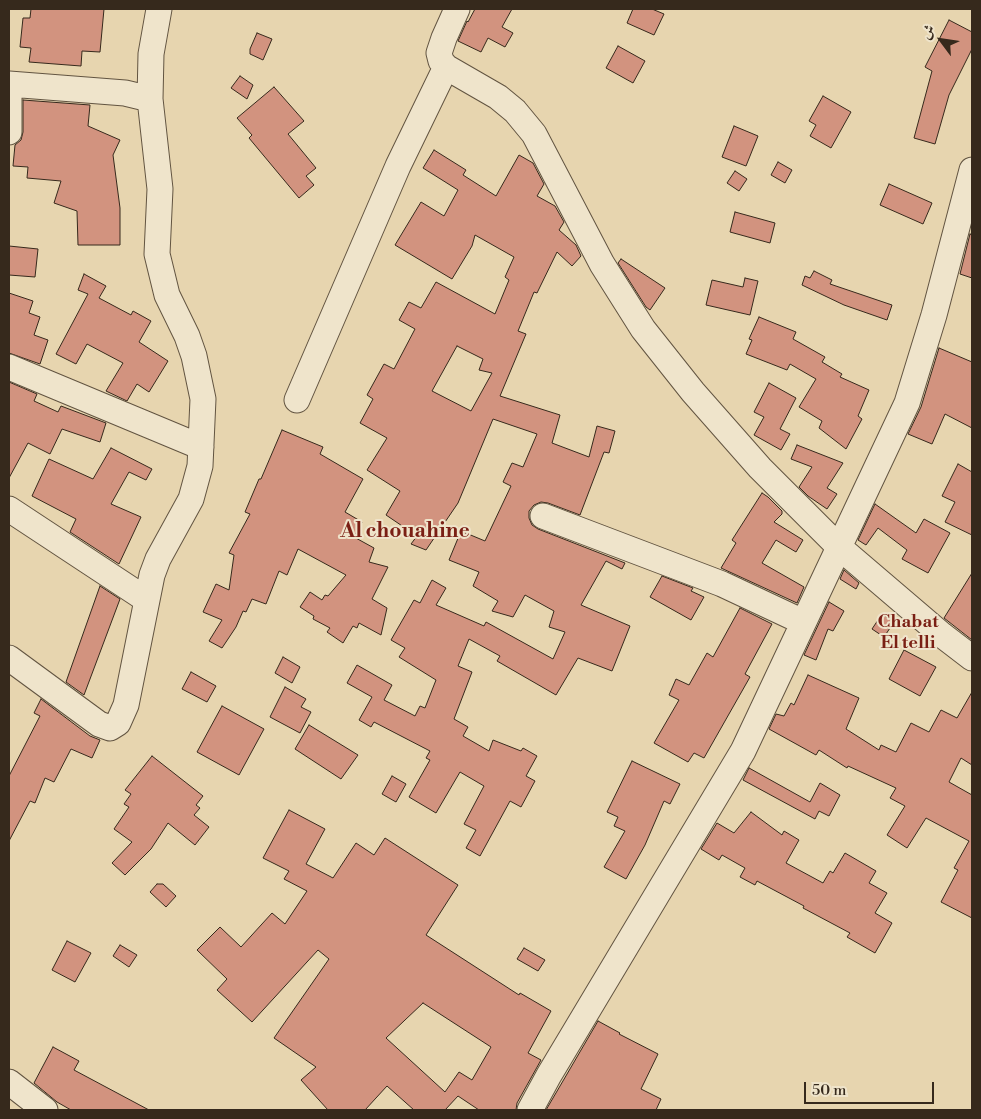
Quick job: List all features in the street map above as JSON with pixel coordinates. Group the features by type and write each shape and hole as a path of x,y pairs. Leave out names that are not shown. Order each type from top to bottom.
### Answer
{"street":[{"path":"9,658 99,724 110,728 118,723 126,705 152,574 158,559 192,499 200,466 203,399 194,356 187,336 167,295 157,254 160,189 150,98 151,54 159,9"},
{"path":"457,9 439,53 441,61 446,68 498,97 516,111 534,134 602,264 643,329 693,392 760,468 839,547 942,635 972,658"},
{"path":"297,400 398,166 446,68"},
{"path":"9,84 125,93 150,98"},
{"path":"9,94 9,132"},
{"path":"530,1110 549,1075 743,751 907,403 934,315 972,170"},
{"path":"9,367 201,447"},
{"path":"9,509 147,600"},
{"path":"543,516 722,584 803,622"},
{"path":"9,1082 45,1110"}],"building":[{"path":"31,9 104,9 100,52 82,51 81,66 29,62 31,48 20,47 23,18 30,18"},
{"path":"475,9 512,9 502,27 513,33 505,47 488,38 481,52 458,41"},
{"path":"633,9 652,9 664,14 654,35 627,23"},
{"path":"949,20 972,32 972,49 949,95 935,144 914,138 932,71 925,67"},
{"path":"257,33 272,39 263,60 250,54 250,49"},
{"path":"618,46 645,61 633,83 606,68"},
{"path":"240,76 253,85 247,99 231,88"},
{"path":"274,87 304,121 288,134 316,168 306,176 314,185 299,198 249,138 252,135 237,118"},
{"path":"823,96 851,112 831,148 810,136 816,125 809,121"},
{"path":"23,100 90,105 88,126 120,140 113,155 120,208 120,245 78,245 77,211 54,203 61,181 27,178 28,167 13,166 15,145 21,140 23,132"},
{"path":"734,126 758,136 746,166 722,157"},
{"path":"434,150 466,170 463,175 496,196 519,155 533,163 544,184 537,196 555,206 564,222 559,230 576,245 581,256 572,266 557,252 537,293 534,292 518,331 526,334 500,396 560,415 552,443 589,457 597,426 615,431 609,453 604,452 580,515 541,502 534,505 529,511 532,525 538,529 625,563 622,569 606,561 581,605 630,626 612,671 578,658 556,695 497,661 500,656 469,639 458,666 472,672 454,719 468,727 463,736 489,751 493,740 521,751 523,748 537,756 526,776 535,781 521,807 510,801 480,856 466,848 476,830 464,824 484,786 460,772 436,813 409,797 430,760 426,758 430,751 374,722 371,727 359,720 372,697 347,683 357,665 392,685 384,700 415,716 420,706 425,708 436,680 399,657 405,648 391,640 414,600 420,603 432,580 446,588 436,605 484,626 486,622 553,659 565,632 549,627 554,611 525,595 513,617 492,611 498,601 473,586 479,572 449,560 461,531 485,541 511,486 503,482 512,463 523,467 537,434 493,419 458,503 426,550 411,544 417,536 386,515 400,491 367,470 387,438 360,423 373,399 367,395 384,364 394,369 415,329 399,320 409,302 421,308 436,282 495,314 509,280 505,277 514,257 475,235 472,246 452,279 395,245 421,202 444,216 458,190 423,168","holes":["457,346 483,359 479,370 492,373 471,411 432,391"]},
{"path":"778,162 792,170 785,183 771,175"},
{"path":"735,171 747,179 739,191 727,183"},
{"path":"889,184 932,203 923,224 880,205"},
{"path":"735,212 775,223 770,243 730,232"},
{"path":"970,234 972,235 972,278 960,274"},
{"path":"9,246 38,249 35,277 9,275"},
{"path":"621,259 665,288 650,310 646,307 618,263"},
{"path":"814,271 832,280 830,284 892,305 887,320 844,305 802,285 805,276 810,278"},
{"path":"84,274 106,286 99,298 131,315 133,311 151,321 139,342 168,361 149,392 137,384 127,401 106,391 123,363 87,344 76,364 56,354 88,294 78,290"},
{"path":"745,278 758,281 750,315 706,305 712,280 743,287"},
{"path":"9,293 33,301 29,313 40,317 34,335 48,340 40,364 9,353"},
{"path":"759,317 796,332 793,339 825,357 822,362 842,374 840,377 869,390 858,416 862,419 846,449 819,428 822,421 799,407 816,379 790,364 787,370 746,354 752,340 749,339"},
{"path":"939,348 972,362 972,428 945,414 932,444 908,434 921,407"},
{"path":"9,382 37,394 34,401 58,412 61,406 106,423 100,442 62,429 50,454 28,443 9,478"},
{"path":"769,383 796,398 780,429 790,434 781,450 754,435 764,417 754,412"},
{"path":"282,430 323,447 320,454 363,479 345,512 362,522 354,537 374,548 369,562 388,567 372,599 387,608 381,635 359,623 357,628 353,626 343,643 327,632 330,628 313,619 314,616 300,607 310,592 322,600 325,595 328,596 346,575 298,549 287,575 279,571 266,604 252,599 246,612 243,611 236,627 222,648 209,641 222,620 203,612 216,584 229,590 234,555 229,553 250,514 245,512"},
{"path":"797,445 843,463 827,488 837,494 827,509 808,496 799,487 812,467 791,459"},
{"path":"111,448 152,469 146,480 129,472 111,504 141,517 119,564 70,532 76,519 32,496 49,459 93,479"},
{"path":"958,464 972,472 972,535 945,522 955,502 942,496"},
{"path":"762,493 782,511 782,514 774,522 803,540 796,552 776,540 762,563 804,587 797,603 721,568 736,543 732,540"},
{"path":"875,504 916,533 924,519 950,533 928,573 902,559 907,550 878,528 866,545 858,540"},
{"path":"844,570 859,583 856,589 840,579"},
{"path":"972,573 972,640 944,618"},
{"path":"662,576 693,588 691,591 704,597 691,620 650,597"},
{"path":"100,586 120,599 84,695 66,682"},
{"path":"829,602 844,611 833,631 828,629 816,660 804,655"},
{"path":"740,608 772,624 745,674 750,677 704,758 694,753 688,762 654,743 679,700 669,695 676,679 689,685 707,653 713,657"},
{"path":"882,614 894,622 884,637 872,629"},
{"path":"904,650 936,667 920,696 889,679"},
{"path":"283,657 300,667 292,683 275,673"},
{"path":"191,672 216,686 207,702 182,689"},
{"path":"808,675 859,698 846,729 879,750 881,745 896,752 911,723 929,732 941,710 957,718 972,692 972,765 961,758 949,782 972,795 972,918 941,902 958,870 954,868 969,841 926,818 907,848 887,835 905,806 890,798 896,788 848,766 847,768 819,750 816,755 769,729 776,714 784,716 791,703 794,705"},
{"path":"285,687 306,699 301,707 311,712 300,733 270,717"},
{"path":"41,699 90,736 100,740 92,758 71,749 54,782 45,778 35,803 30,801 9,841 9,776 40,716 34,713"},
{"path":"222,706 264,729 239,775 197,752"},
{"path":"309,725 358,755 341,779 295,749"},
{"path":"152,756 203,796 196,805 200,808 194,815 209,827 195,845 168,823 151,849 125,875 112,863 132,842 114,829 129,807 124,804 131,794 125,790"},
{"path":"632,761 680,784 670,804 664,801 645,845 626,879 604,867 625,831 614,826 618,817 607,812"},
{"path":"749,768 810,802 820,783 840,795 829,816 819,811 815,819 743,780"},
{"path":"392,776 406,784 396,802 382,794"},
{"path":"289,810 325,829 306,864 333,878 356,843 374,855 385,838 458,885 426,935 519,995 520,993 551,1011 528,1053 541,1060 517,1103 516,1110 479,1110 458,1096 445,1110 414,1110 387,1086 365,1110 328,1110 301,1080 316,1067 274,1038 329,959 318,950 252,1022 217,990 227,979 197,950 220,927 241,947 272,913 285,924 307,891 284,879 289,871 263,858","holes":["423,1003 491,1047 472,1080 459,1072 445,1092 386,1038"]},
{"path":"751,812 782,835 784,831 799,840 786,863 823,883 830,871 833,873 845,853 876,871 869,883 887,893 875,913 892,923 875,953 847,937 850,933 803,908 804,906 757,881 755,885 740,877 745,868 722,855 719,860 701,849 717,823 734,833"},
{"path":"157,884 163,884 176,896 166,907 150,892"},
{"path":"67,941 91,953 75,982 52,970"},
{"path":"120,945 137,955 129,967 113,956"},
{"path":"524,948 545,960 538,971 517,959"},
{"path":"598,1021 658,1054 641,1089 661,1099 656,1110 546,1110"},
{"path":"53,1047 79,1061 74,1070 149,1110 71,1110 57,1102 34,1083"}],"district":[{"name":"Al chouahine","path":"405,532"},
{"name":"Chabat El telli","path":"908,633"}]}
